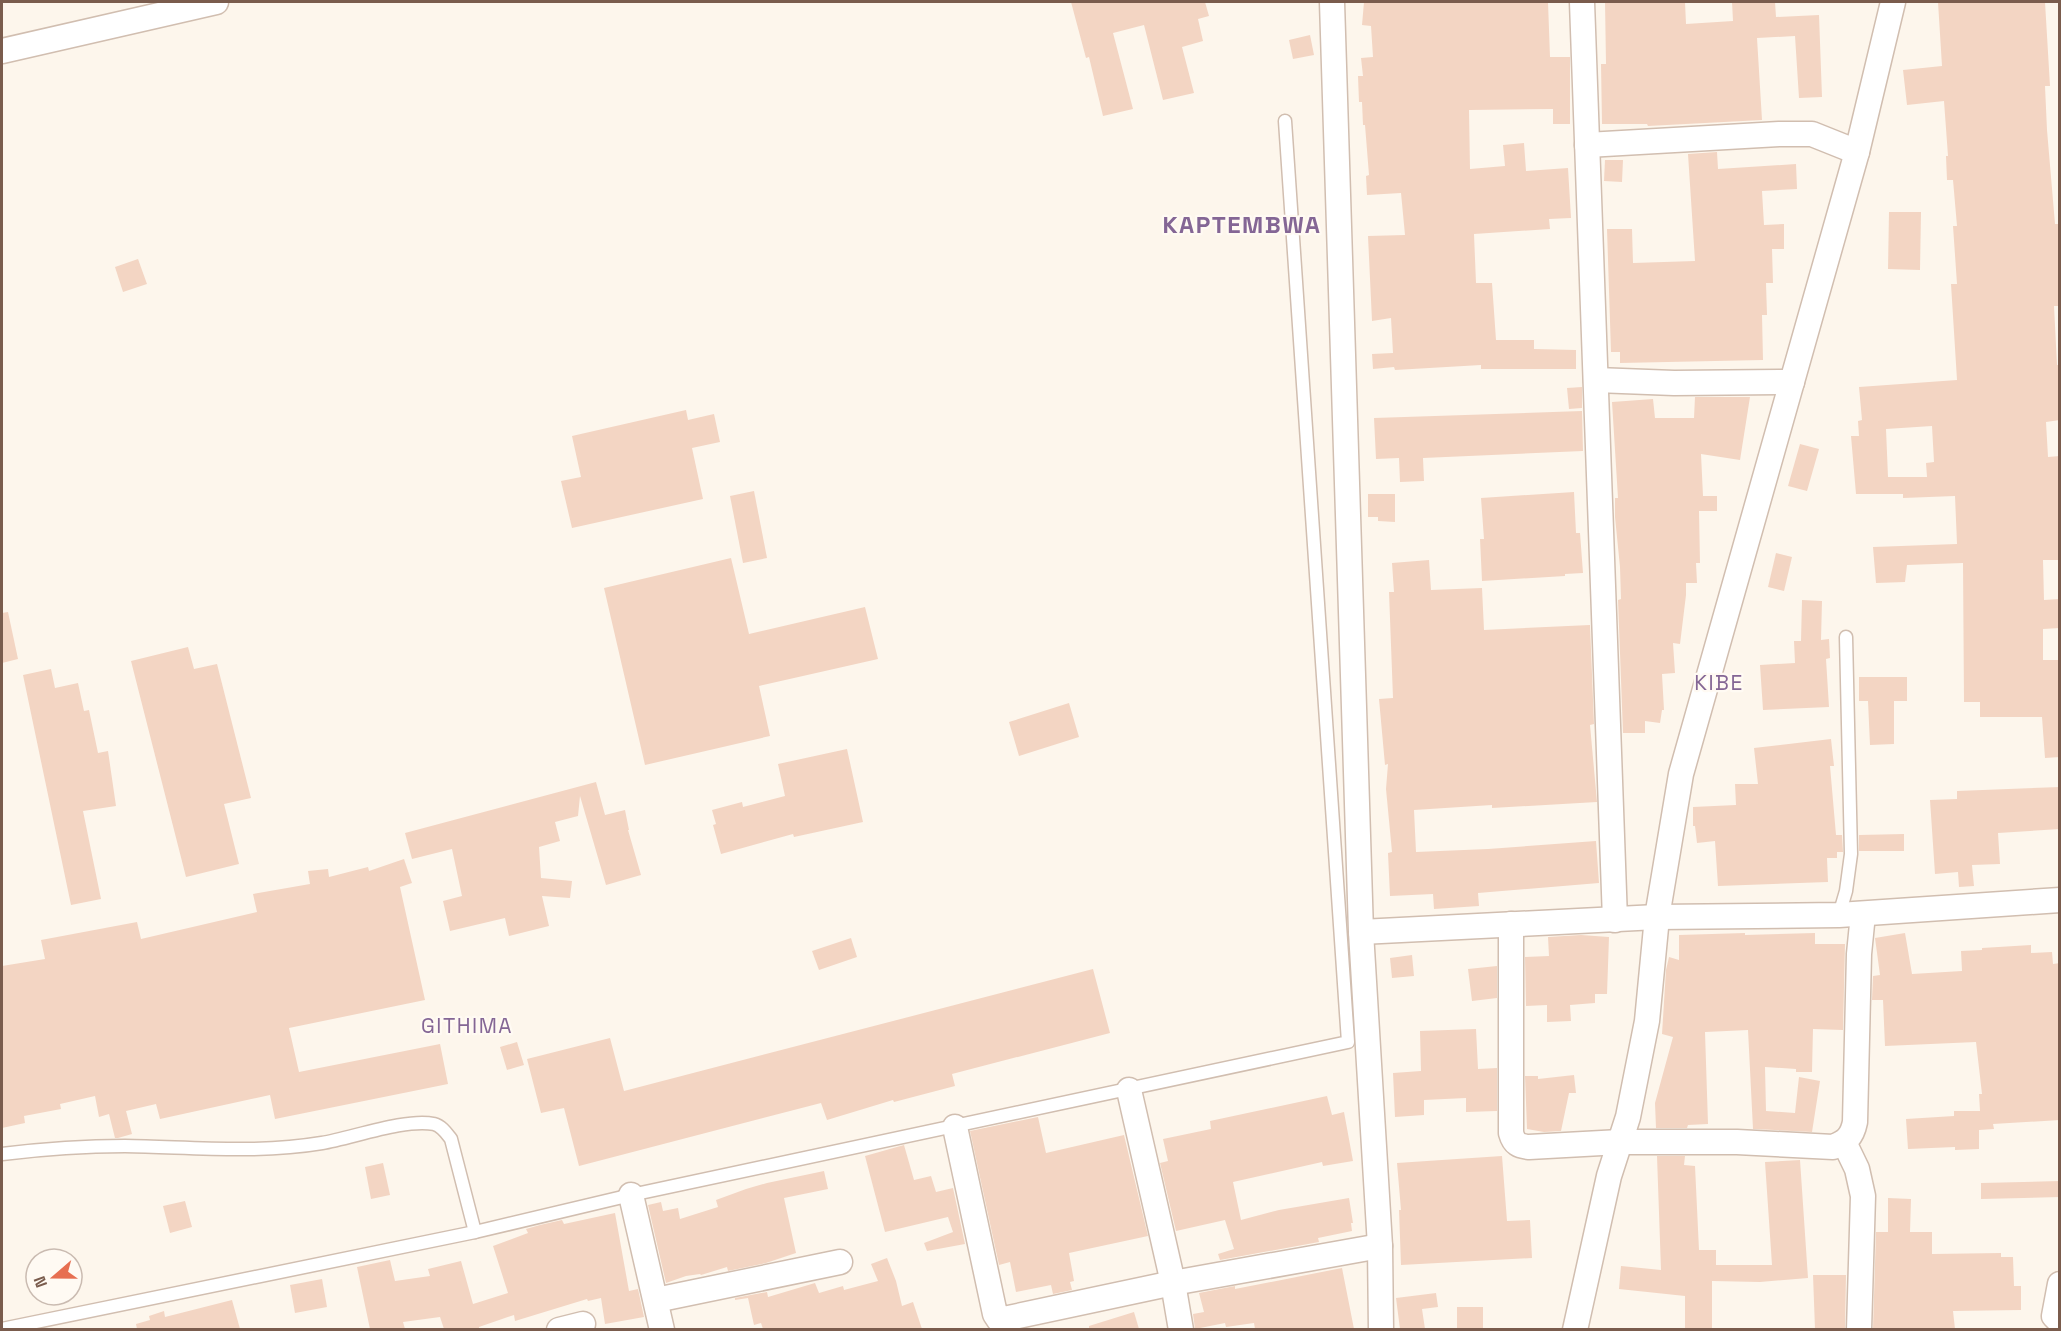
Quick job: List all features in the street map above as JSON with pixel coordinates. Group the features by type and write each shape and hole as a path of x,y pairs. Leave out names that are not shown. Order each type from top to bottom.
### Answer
{"street":[{"path":"2,51 216,2"},
{"path":"1332,2 1361,932 1380,1246 1382,1329"},
{"path":"1582,2 1616,920"},
{"path":"1575,1329 1609,1176 1628,1118 1647,1021 1657,917 1681,774 1857,152 1893,2"},
{"path":"1587,145 1812,134 1857,152"},
{"path":"1596,380 1674,383 1792,382"},
{"path":"1361,932 1657,917 1851,914 2060,900"},
{"path":"1511,924 1511,1133 1513,1142 1529,1147 1620,1142 1737,1142 1833,1147 1844,1142 1853,1134 1855,1122 1859,954 1851,914"},
{"path":"1129,1090 1173,1283 1181,1329"},
{"path":"955,1127 995,1314 1004,1325 1173,1283 1380,1246"},
{"path":"1844,1142 1857,1169 1863,1196 1859,1329"},
{"path":"631,1195 662,1329"},
{"path":"656,1300 840,1262"},
{"path":"2060,1284 2054,1316 2060,1322"},
{"path":"559,1329 584,1324"}],"lane":[{"path":"2,1329 475,1232 631,1195 1348,1042 1286,121"},
{"path":"1846,637 1851,854 1846,891 1851,914"},
{"path":"2,1154 68,1147 276,1149 322,1143 405,1125 435,1124 443,1129 451,1139 475,1232"}],"building":[{"path":"1071,2 1205,2 1209,16 1198,19 1203,41 1182,47 1194,93 1163,100 1144,25 1113,33 1133,109 1103,116 1089,57 1086,58"},
{"path":"1364,2 1548,2 1550,57 1570,57 1570,124 1553,124 1553,109 1469,110 1470,169 1505,166 1503,145 1524,143 1526,171 1568,168 1571,218 1549,219 1550,229 1474,234 1476,283 1492,283 1496,340 1534,340 1534,349 1576,350 1576,369 1481,369 1481,365 1395,370 1394,367 1373,369 1372,354 1393,353 1391,318 1372,321 1368,236 1405,235 1401,193 1367,195 1366,176 1369,175 1362,102 1359,102 1358,76 1363,76 1361,58 1373,57 1371,26 1362,25"},
{"path":"1605,2 1685,2 1686,24 1733,21 1732,2 1775,2 1776,17 1819,15 1822,97 1799,98 1795,36 1757,38 1762,120 1648,126 1647,124 1602,124 1601,64 1606,64"},
{"path":"1938,2 2045,2 2050,86 2045,86 2047,130 2055,224 2060,224 2060,306 2054,306 2057,365 2059,365 2060,420 2046,422 2048,457 2060,456 2060,560 2043,560 2044,600 2060,599 2060,628 2043,629 2043,660 2060,660 2060,757 2045,758 2042,717 1980,717 1980,702 1964,702 1963,563 1907,565 1905,582 1876,583 1873,547 1957,544 1955,496 1903,498 1903,494 1856,494 1851,436 1859,436 1858,421 1862,420 1859,387 1957,380 1951,284 1957,284 1953,226 1957,226 1953,180 1947,180 1946,156 1948,156 1944,101 1907,105 1903,70 1942,66","holes":["1932,426 1934,462 1926,463 1927,477 1888,477 1886,429"]},
{"path":"1310,35 1314,55 1293,59 1289,40"},
{"path":"1717,152 1718,169 1796,164 1797,189 1762,191 1764,225 1784,224 1784,249 1772,249 1773,283 1766,283 1767,315 1762,315 1763,360 1620,363 1620,352 1611,352 1607,229 1632,229 1633,263 1695,261 1688,154"},
{"path":"1605,160 1623,160 1622,182 1604,181"},
{"path":"1889,212 1921,212 1920,270 1888,269"},
{"path":"138,259 147,284 123,292 115,267"},
{"path":"1582,387 1582,408 1569,409 1567,388"},
{"path":"1695,397 1750,397 1740,460 1701,454 1703,496 1717,496 1717,511 1699,511 1700,563 1696,563 1697,583 1686,583 1680,644 1673,643 1675,673 1662,674 1664,710 1662,710 1660,723 1645,721 1645,733 1623,733 1618,600 1621,599 1620,567 1615,517 1615,498 1618,498 1612,402 1653,399 1655,418 1694,418"},
{"path":"686,410 688,420 714,414 720,442 692,448 703,499 572,528 561,481 581,477 572,436"},
{"path":"1582,411 1583,451 1423,458 1424,481 1400,482 1399,458 1376,459 1374,418"},
{"path":"1800,444 1819,449 1807,491 1788,486"},
{"path":"754,491 767,558 743,563 730,496"},
{"path":"1574,492 1576,533 1580,533 1583,573 1482,581 1480,539 1484,539 1481,498"},
{"path":"1368,494 1395,494 1395,522 1378,521 1378,517 1368,517"},
{"path":"1776,553 1792,557 1784,591 1768,587"},
{"path":"731,558 749,634 865,607 878,659 759,686 770,736 645,765 604,588"},
{"path":"1429,560 1431,590 1482,588 1484,630 1590,625 1594,724 1590,725 1597,802 1414,810 1416,852 1596,841 1599,883 1478,893 1479,906 1434,909 1433,894 1390,896 1388,853 1392,852 1386,789 1388,764 1385,765 1379,699 1393,698 1389,592 1394,592 1392,563"},
{"path":"1802,600 1822,601 1821,640 1829,639 1830,658 1826,659 1829,707 1763,710 1760,665 1795,663 1794,641 1801,641"},
{"path":"8,612 18,659 2,663 2,613"},
{"path":"188,647 194,669 217,664 251,798 224,804 239,864 186,877 131,661"},
{"path":"51,669 55,688 78,683 84,711 89,710 98,753 108,751 116,806 83,811 101,899 71,905 23,675"},
{"path":"1859,677 1907,677 1907,701 1894,701 1894,744 1870,745 1868,701 1859,701"},
{"path":"1069,703 1079,737 1019,756 1009,722"},
{"path":"1831,739 1834,766 1830,766 1836,835 1842,835 1843,852 1837,852 1837,858 1827,858 1828,882 1718,886 1715,841 1697,843 1695,826 1693,826 1693,807 1736,805 1735,784 1758,784 1754,748"},
{"path":"847,749 863,822 794,837 793,834 721,854 713,825 716,824 712,810 742,802 743,807 785,796 778,764"},
{"path":"596,782 605,815 625,810 628,830 641,875 606,885 580,796 578,816 555,822 560,841 539,847 541,878 572,881 570,898 542,896 549,926 509,936 505,918 450,931 443,901 462,896 452,849 412,859 405,833"},
{"path":"2060,787 2060,829 1998,833 2000,864 1972,865 1974,886 1959,887 1958,872 1935,874 1930,800 1957,799 1957,791"},
{"path":"1904,834 1904,851 1859,851 1859,835"},
{"path":"404,859 412,883 400,887 425,1000 289,1028 299,1072 440,1044 448,1084 275,1119 270,1095 160,1119 156,1104 126,1111 132,1134 118,1138 115,1138 109,1114 99,1117 95,1096 60,1104 61,1109 24,1116 25,1123 2,1128 2,966 45,959 41,940 137,922 141,939 257,912 253,894 310,884 308,871 328,869 329,877 368,867 369,871"},
{"path":"1745,933 1745,935 1815,933 1815,944 1845,944 1843,1030 1813,1029 1812,1072 1765,1067 1766,1111 1795,1113 1799,1077 1820,1081 1812,1132 1753,1129 1748,1030 1705,1032 1708,1124 1688,1125 1687,1128 1656,1128 1655,1103 1673,1037 1662,1034 1666,970 1669,957 1679,960 1679,935"},
{"path":"1905,933 1912,974 1962,971 1961,951 2031,945 2031,953 2052,952 2053,964 2060,963 2060,1120 1993,1124 1994,1129 1979,1130 1979,1149 1955,1150 1955,1147 1908,1149 1906,1119 1954,1116 1954,1111 1980,1111 1979,1094 1982,1094 1976,1042 1885,1046 1883,1000 1872,1000 1873,976 1880,975 1875,938"},
{"path":"1581,935 1609,937 1607,994 1595,994 1595,1003 1570,1005 1571,1021 1547,1022 1547,1005 1526,1006 1525,957 1549,956 1548,937"},
{"path":"851,938 857,957 819,970 812,951"},
{"path":"1412,955 1414,976 1392,978 1390,958"},
{"path":"1497,966 1497,998 1472,1001 1468,969"},
{"path":"1093,969 1110,1033 952,1074 955,1086 894,1102 893,1100 827,1120 821,1103 579,1166 564,1108 541,1113 527,1059 610,1038 624,1091"},
{"path":"1476,1029 1478,1069 1497,1068 1497,1111 1466,1112 1466,1098 1424,1100 1424,1115 1395,1117 1393,1073 1421,1071 1420,1031"},
{"path":"517,1042 524,1065 507,1070 500,1047"},
{"path":"1574,1075 1576,1093 1569,1093 1561,1131 1544,1132 1527,1129 1525,1076 1538,1076 1538,1079"},
{"path":"1327,1096 1332,1115 1344,1112 1353,1161 1323,1166 1322,1162 1233,1182 1241,1220 1279,1210 1349,1198 1352,1231 1318,1238 1319,1242 1220,1260 1218,1254 1234,1249 1225,1220 1176,1231 1160,1163 1168,1161 1163,1139 1211,1129 1210,1121"},
{"path":"1038,1117 1046,1153 1124,1135 1148,1236 1069,1253 1074,1281 1070,1282 1072,1290 1053,1294 1051,1285 1016,1292 1010,1262 999,1265 970,1131"},
{"path":"904,1145 914,1180 931,1176 936,1192 953,1188 965,1244 927,1251 924,1243 953,1232 948,1217 885,1232 865,1156"},
{"path":"1502,1156 1507,1221 1530,1220 1532,1258 1401,1265 1399,1210 1401,1210 1397,1163"},
{"path":"1657,1156 1685,1156 1684,1165 1695,1166 1699,1250 1716,1250 1716,1265 1772,1265 1765,1162 1800,1160 1808,1278 1760,1282 1712,1281 1712,1329 1685,1329 1685,1296 1619,1289 1621,1266 1661,1270"},
{"path":"383,1163 390,1195 371,1199 365,1167"},
{"path":"824,1171 828,1189 784,1198 796,1253 766,1263 728,1271 727,1267 666,1283 648,1205 661,1202 663,1211 678,1208 680,1219 718,1207 716,1200 746,1189"},
{"path":"2060,1181 2060,1197 1981,1199 1981,1183"},
{"path":"1888,1198 1911,1199 1910,1232 1932,1232 1932,1254 2001,1253 2001,1257 2013,1257 2014,1286 2021,1286 2021,1310 1953,1311 1955,1329 1873,1329 1876,1232 1888,1232"},
{"path":"185,1201 192,1227 170,1233 163,1206"},
{"path":"615,1213 629,1291 638,1289 644,1317 605,1324 601,1298 588,1301 587,1299 515,1321 514,1315 479,1327 479,1329 444,1329 440,1317 403,1322 405,1329 370,1329 357,1267 390,1260 395,1281 430,1276 428,1269 461,1261 473,1304 508,1293 493,1246 528,1233 526,1229 540,1225 562,1220 564,1224"},
{"path":"887,1258 902,1306 913,1302 922,1329 763,1329 761,1323 754,1325 748,1298 735,1300 735,1298 767,1292 768,1297 815,1283 819,1293 843,1286 844,1290 878,1281 871,1264"},
{"path":"1342,1268 1354,1329 1255,1329 1254,1323 1226,1327 1225,1323 1195,1329 1193,1314 1204,1312 1199,1293 1235,1286 1235,1289"},
{"path":"1813,1275 1846,1275 1845,1329 1815,1329"},
{"path":"322,1279 327,1307 295,1313 290,1285"},
{"path":"1436,1293 1438,1307 1422,1309 1425,1329 1400,1329 1396,1298"},
{"path":"232,1300 240,1329 137,1329 136,1324 150,1320 149,1316 164,1311 165,1317"},
{"path":"1457,1307 1483,1307 1483,1329 1457,1329"},
{"path":"1134,1312 1139,1329 1089,1329 1089,1326"}],"district":[{"name":"KAPTEMBWA","path":"1242,224"},
{"name":"KIBE","path":"1719,682"},
{"name":"GITHIMA","path":"467,1025"}]}
